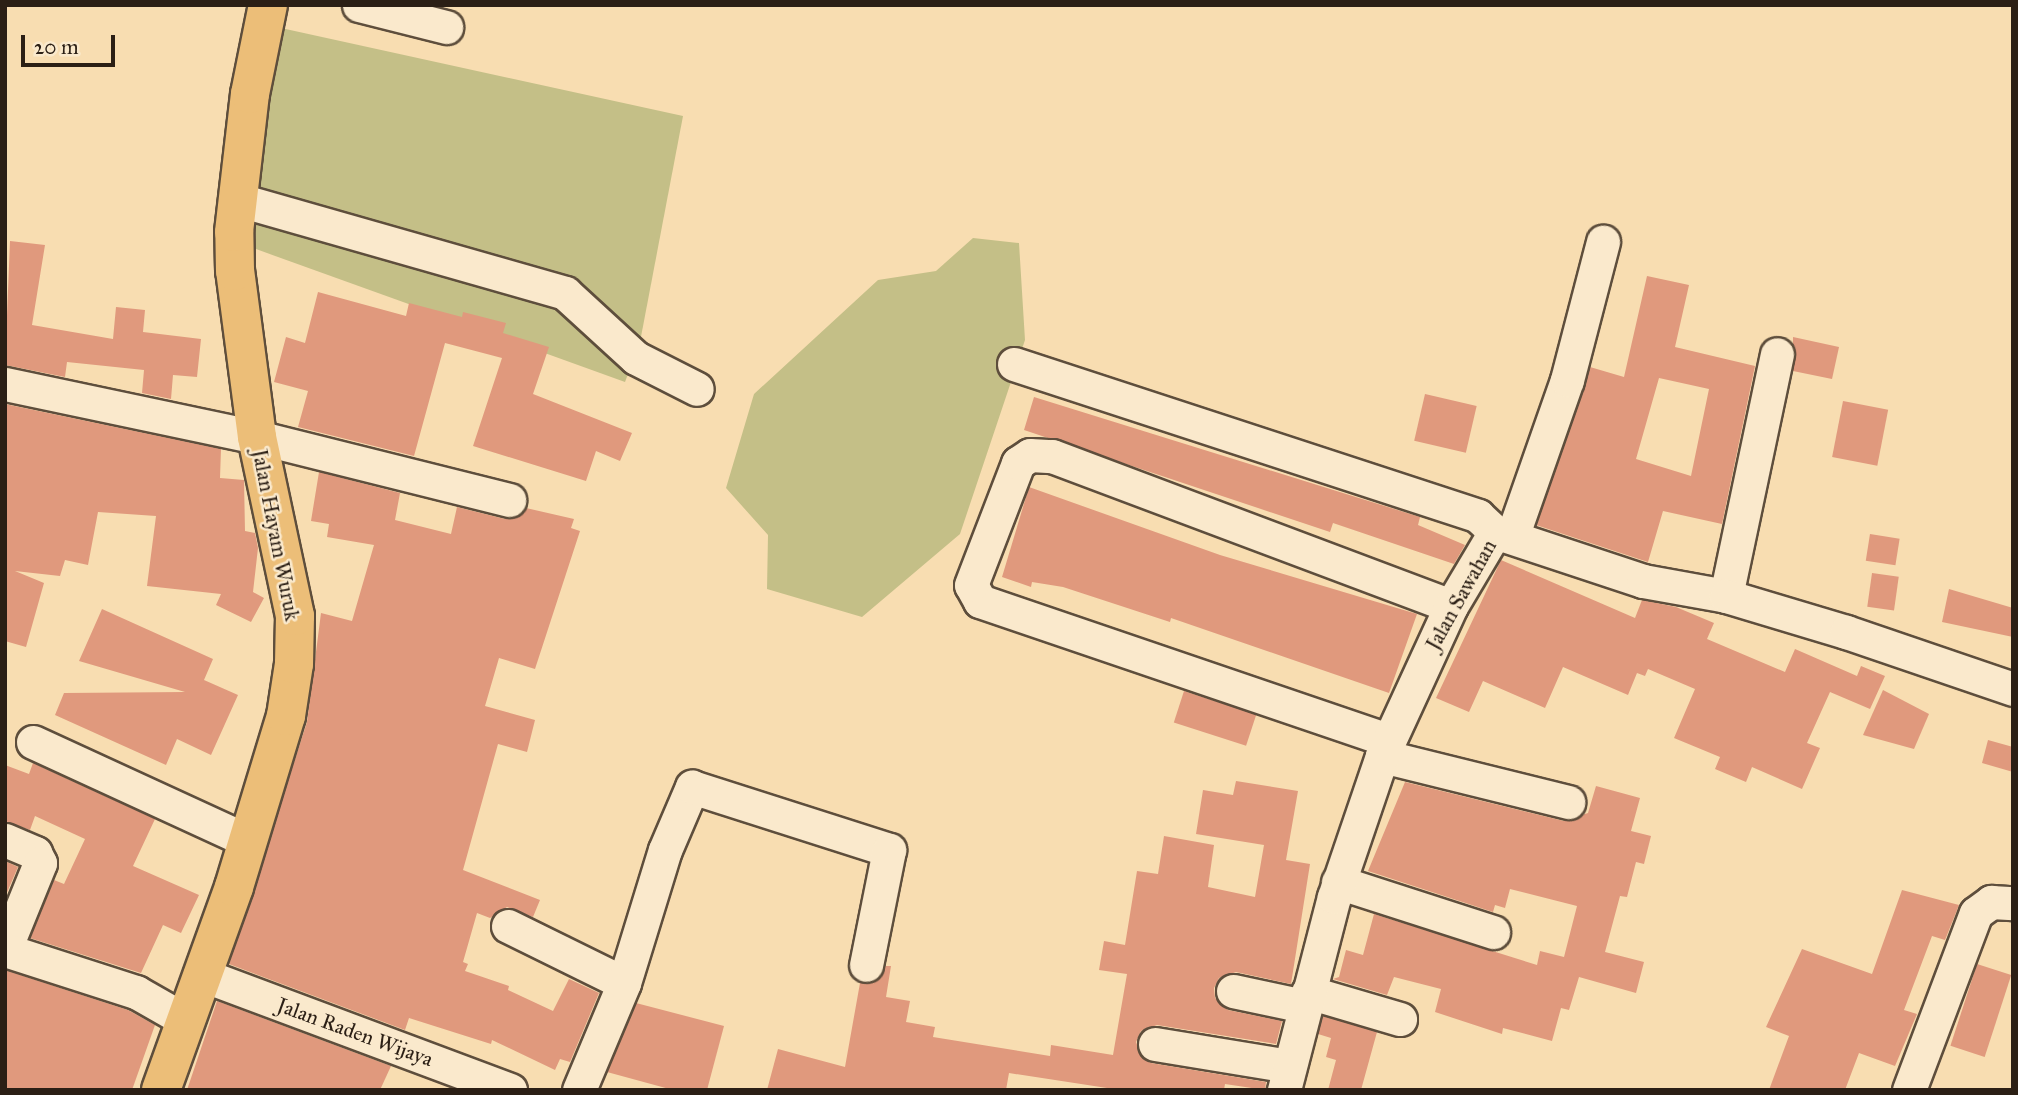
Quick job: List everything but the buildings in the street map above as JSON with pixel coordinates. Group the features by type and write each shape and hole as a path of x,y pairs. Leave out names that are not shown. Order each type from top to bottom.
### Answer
{"main road":[{"name":"Jalan Hayam Wuruk","path":"161,1090 248,841 286,716 295,616 257,437 235,271 250,94 268,5"}],"street":[{"path":"359,5 446,27"},
{"path":"239,200 565,293 636,358 697,389"},
{"path":"1014,364 1478,516 1503,535 1567,380 1603,242"},
{"path":"1726,596 1777,354"},
{"path":"5,384 257,437 509,500"},
{"path":"1451,606 1052,456 1030,455 1018,463 971,585 980,601 1385,748 1568,802"},
{"name":"Jalan Sawahan","path":"1286,1078 1339,882 1385,748 1451,606 1503,535 1643,581 1726,596 2013,690"},
{"path":"33,742 248,841"},
{"path":"579,1090 624,983 665,850 692,787 889,850 866,965"},
{"path":"5,841 35,853 40,863 5,949 136,992 186,1020"},
{"path":"1339,882 1493,932"},
{"path":"1909,1090 1976,913 1991,902 2013,903"},
{"path":"508,926 624,983"},
{"name":"Jalan Raden Wijaya","path":"200,974 510,1090"},
{"path":"1233,991 1306,999 1400,1019"},
{"path":"1155,1044 1286,1078"}],"shaded area":[{"path":"281,28 683,116 640,342 625,382 253,248 249,168"},
{"path":"973,238 1019,243 1025,340 960,534 862,617 767,589 768,535 726,488 754,394 878,280 936,271"}]}
